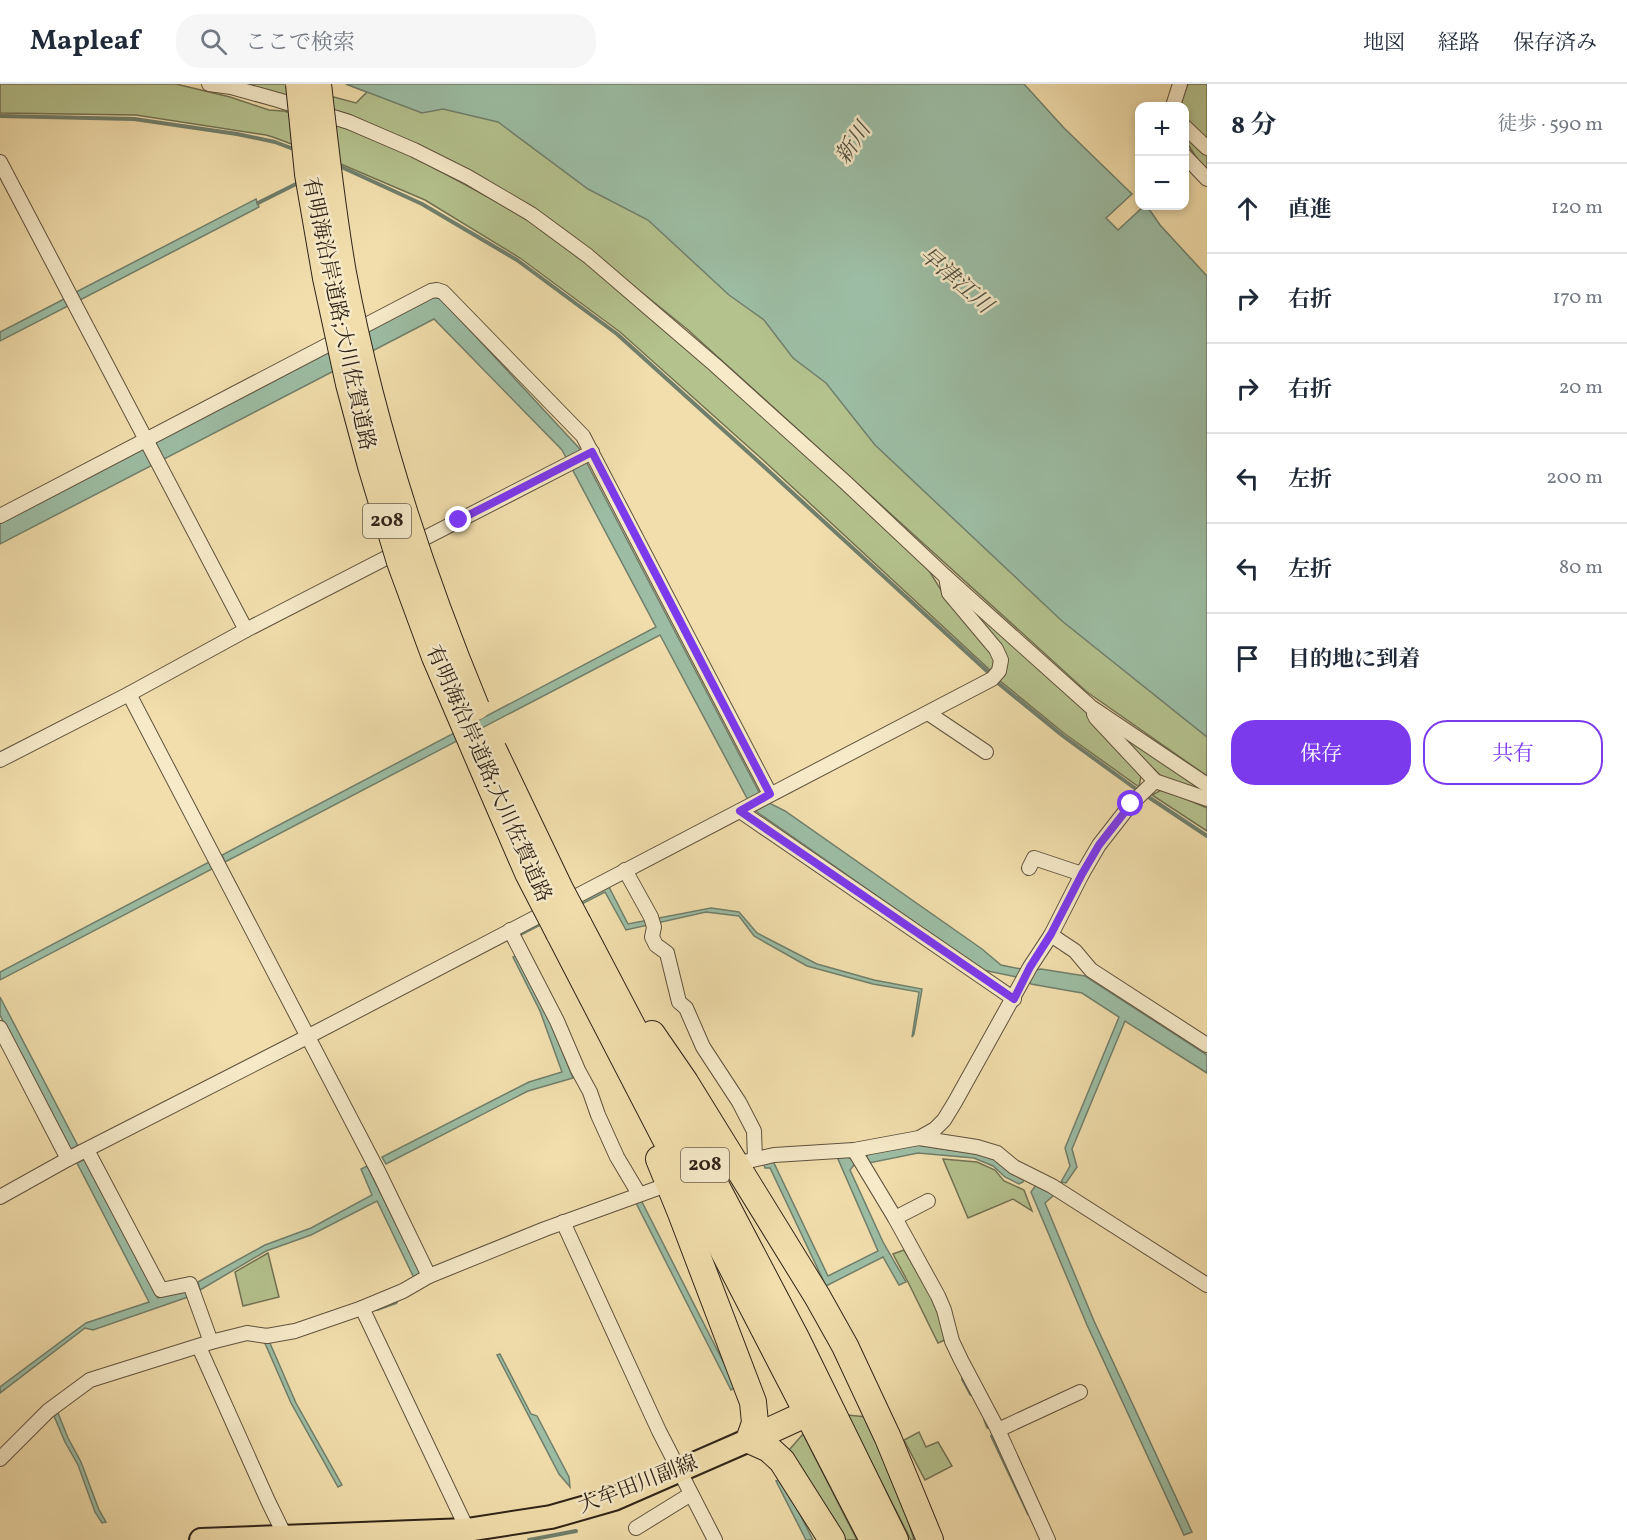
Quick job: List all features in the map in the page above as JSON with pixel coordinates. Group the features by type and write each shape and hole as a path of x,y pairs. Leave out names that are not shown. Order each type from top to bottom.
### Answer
{"highway":[{"name":"有明海沿岸道路;大川佐賀道路","path":"299,84 308,174 328,288 349,384 400,562 435,657 528,873 568,928"},
{"name":"有明海沿岸道路;大川佐賀道路","path":"318,84 328,174 343,273 365,373 418,557 452,650 568,928 818,1411"},
{"path":"583,956 685,1082 817,1296 845,1346 888,1438 930,1540"},
{"path":"583,956 652,1144 681,1213 753,1402 755,1423 749,1440"},
{"path":"749,1440 818,1411 862,1386"},
{"name":"208","path":"818,1411 873,1540"},
{"name":"208","path":"818,1411 895,1540"},
{"path":"749,1440 769,1449 782,1461 832,1540"}],"main road":[{"name":"大牟田川副線","path":"201,1540 469,1535 614,1499 749,1440"}],"street":[{"path":"209,84 231,87 349,122 414,150 468,177 531,214 588,256 663,318 1091,707 1207,785"},
{"path":"1174,102 1180,84"},
{"path":"1189,130 1207,148"},
{"path":"1186,156 1207,179"},
{"path":"0,162 246,630"},
{"path":"0,516 430,291 443,292 583,436 769,795"},
{"path":"0,760 592,452"},
{"path":"0,1197 992,679 999,671 1001,660 996,649 949,593 946,577"},
{"path":"129,694 309,1036 429,1276"},
{"path":"1091,707 1096,718 1155,781 1207,799"},
{"path":"928,712 986,752"},
{"path":"625,870 653,922 652,937 656,945 667,953 679,1002 686,1008 704,1047 739,1102 754,1131 750,1160 774,1155 854,1150 919,1138 935,1129 944,1120 1051,934 1099,845 1131,804 1155,781"},
{"path":"744,809 1014,999"},
{"path":"1029,868 1034,858 1082,874"},
{"path":"510,930 557,1021 617,1157 639,1194"},
{"path":"1051,934 1075,951 1091,970 1207,1045"},
{"path":"0,1028 68,1160"},
{"path":"919,1138 977,1147 997,1153 1014,1167 1052,1186 1207,1285"},
{"path":"87,1150 161,1290 190,1284 205,1344 287,1538"},
{"path":"854,1150 938,1296 952,1341 998,1430 1048,1540"},
{"path":"0,1459 48,1411 90,1380 247,1333 267,1336 295,1331 362,1308 403,1291 429,1276 563,1222 661,1187"},
{"path":"895,1218 928,1201"},
{"path":"563,1222 658,1431 715,1540"},
{"path":"362,1308 469,1535"},
{"path":"998,1430 1080,1392"},
{"path":"636,1528 691,1494"}],"shaded area":[{"path":"0,84 176,84 230,97 269,110 326,120 414,157 523,216 635,300 923,561 941,590 990,648 995,662 991,671 762,459 620,332 520,258 425,200 301,147 266,135 136,115 0,113"},
{"path":"240,84 285,84 356,103 367,92 346,84 471,84 658,207 1207,725 1207,776 1087,692 687,329 589,250 527,205 435,153 351,115"},
{"path":"1188,84 1207,84 1207,170 1189,146 1189,102 1181,102"},
{"path":"962,600 1084,708 1141,776 1139,787 1065,734 999,680 1007,666 1002,650"},
{"path":"1109,725 1207,792 1207,795 1161,776"},
{"path":"1163,789 1207,808 1207,831 1152,795"},
{"path":"943,1159 977,1162 995,1170 1004,1181 1024,1190 1032,1211 1013,1199 968,1218"},
{"path":"904,1250 934,1301 947,1339 938,1343 893,1254"},
{"path":"268,1253 279,1297 243,1306 235,1272"},
{"path":"847,1415 867,1417 892,1467 914,1540 911,1540"},
{"path":"919,1432 926,1447 938,1442 952,1466 925,1480 904,1440"},
{"path":"803,1434 857,1540 843,1540 789,1450"}],"water":[{"path":"346,84 1024,84 1064,128 1132,194 1106,218 1118,230 1140,210 1150,210 1160,225 1207,276 1207,737 1062,621 875,445 826,383 793,358 764,320 729,295 648,220 588,189 498,122 443,109 422,113"},
{"path":"256,199 259,207 80,300 76,292"},
{"path":"434,297 441,299 579,448 760,794 767,802 785,811 982,949 1001,965 1031,971 1041,969 1085,976 1207,1055 1207,1073 1125,1021 1072,1149 1077,1167 1066,1183 1061,1182 1070,1166 1065,1148 1119,1017 1082,993 1031,984 1027,979 983,970 757,812 748,800 660,635 225,862 222,855 656,627 562,450 434,319 0,544 0,523"},
{"path":"64,299 68,306 0,341 0,332"},
{"path":"209,862 212,869 0,980 0,972"},
{"path":"608,885 628,924 711,908 739,912 757,933 817,964 874,980 922,989 914,1034 912,1037 919,992 873,984 807,966 754,936 739,916 706,912 626,930 605,892 521,935 519,931"},
{"path":"519,954 545,1008 573,1078 528,1091 386,1164 382,1157 529,1082 562,1072 540,1011 513,957"},
{"path":"0,997 78,1146 70,1150 0,1015"},
{"path":"918,1145 989,1156 1010,1173 1024,1179 1023,1182 1019,1184 1005,1177 993,1166 974,1158 918,1153 869,1163 866,1158 868,1154"},
{"path":"845,1155 854,1161 850,1170 883,1242 906,1282 899,1285 883,1257 826,1286 770,1168 765,1168 763,1162 773,1161 828,1276 878,1251 838,1159"},
{"path":"85,1159 158,1298 186,1291 188,1297 93,1330 85,1328 0,1393 0,1387 86,1323 149,1302 77,1163"},
{"path":"367,1166 421,1274 414,1278 377,1201 311,1235 266,1251 200,1290 198,1282 265,1245 311,1228 372,1195 361,1169"},
{"path":"1036,1185 1053,1193 1053,1196 1045,1203 1094,1321 1192,1532 1184,1535 1087,1325 1031,1192"},
{"path":"640,1198 736,1387 731,1390 635,1201"},
{"path":"264,1341 269,1341 296,1403 342,1485 338,1487 291,1403"},
{"path":"500,1354 531,1414 537,1416 569,1477 570,1487 559,1474 497,1355"},
{"path":"58,1413 106,1522 102,1523 95,1512 78,1465 54,1416"},
{"path":"782,1479 813,1540 806,1540 776,1481"}],"waterway":[{"path":"0,116 134,119 237,134 275,142 296,150"},
{"path":"337,165 422,204 517,260 617,334 988,672"},
{"path":"258,203 300,182"},
{"path":"998,683 1063,736 1136,789"},
{"path":"1150,798 1207,836"},
{"path":"377,1309 396,1302"},
{"path":"963,1379 971,1394"},
{"path":"985,1419 988,1427"},
{"path":"992,1436 1029,1514"},
{"path":"529,1540 576,1531"}],"route":[{"path":"459,520 592,452 770,794 740,811 1014,999 1099,845 1131,804"}],"water label":[{"name":"新川","path":"854,144"},
{"name":"早津江川","path":"955,281"}]}
